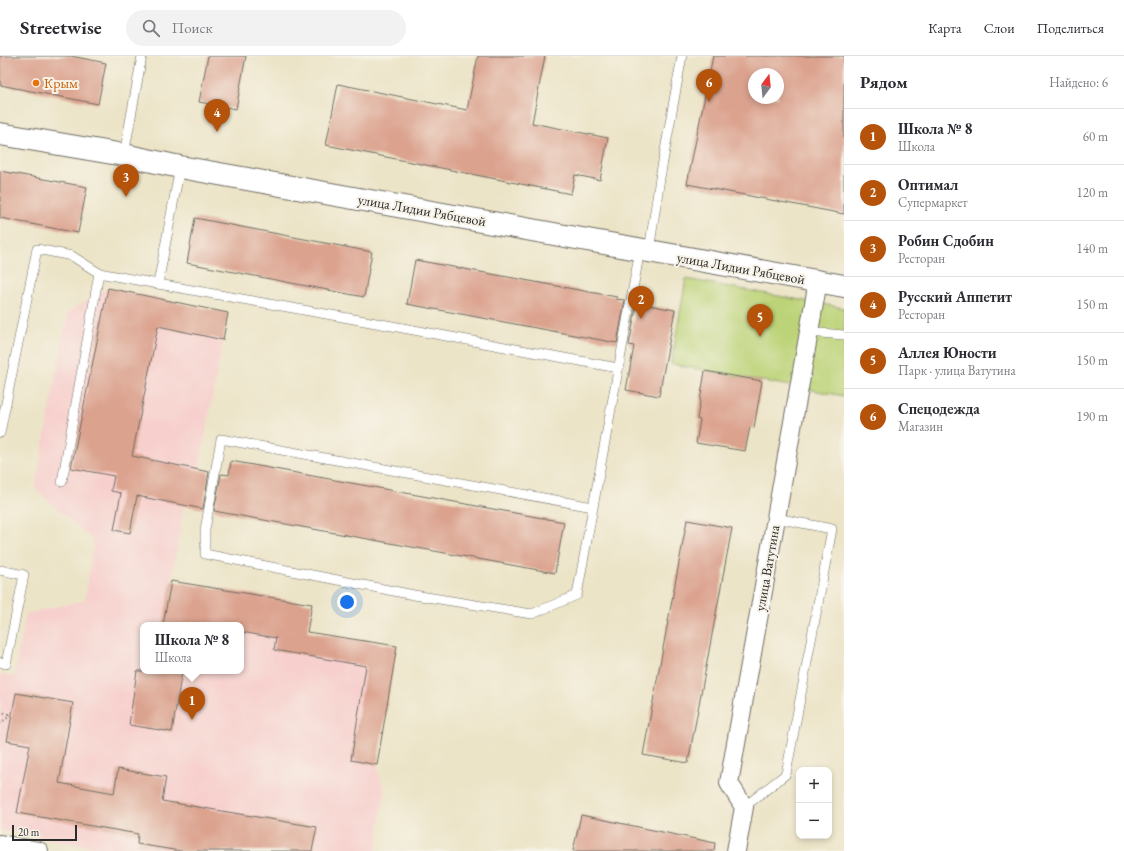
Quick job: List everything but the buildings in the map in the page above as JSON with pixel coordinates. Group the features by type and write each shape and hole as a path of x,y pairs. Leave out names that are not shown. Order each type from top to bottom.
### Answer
{"street":[{"name":"улица Лидии Рябцевой","path":"0,134 124,155 180,167 844,286"},
{"name":"улица Ватутина","path":"744,807 729,783 818,281"},
{"path":"736,851 744,807"},
{"path":"0,844 39,851"}],"lane":[{"path":"124,155 142,56"},
{"path":"593,507 221,439 205,530 205,554 414,595 532,614 577,595 593,507 618,368 662,171 682,56"},
{"path":"158,284 180,167"},
{"path":"0,433 37,249 72,256 99,273 618,368"},
{"path":"62,482 99,273"},
{"path":"808,332 844,335"},
{"path":"744,807 786,774 832,529 776,518"},
{"path":"0,570 24,575 6,664 0,662"}],"path":[{"path":"0,712 12,715 0,723"}],"shaded area":[{"path":"108,288 228,313 192,507 184,506 171,581 312,604 308,632 397,646 377,764 384,794 376,851 116,851 0,830 0,674 14,676 26,614 85,600 94,541 35,489 68,312"}],"green space":[{"path":"686,279 844,308 844,396 671,364"}],"place":[{"name":"Крым","path":"36,83"},
{"name":"Спецодежда","path":"709,102"},
{"name":"Русский Аппетит","path":"217,132"},
{"name":"Робин Сдобин","path":"126,197"},
{"name":"Оптимал","path":"641,319"},
{"name":"Аллея Юности","path":"760,337"},
{"name":"Школа № 8","path":"192,720"}]}
